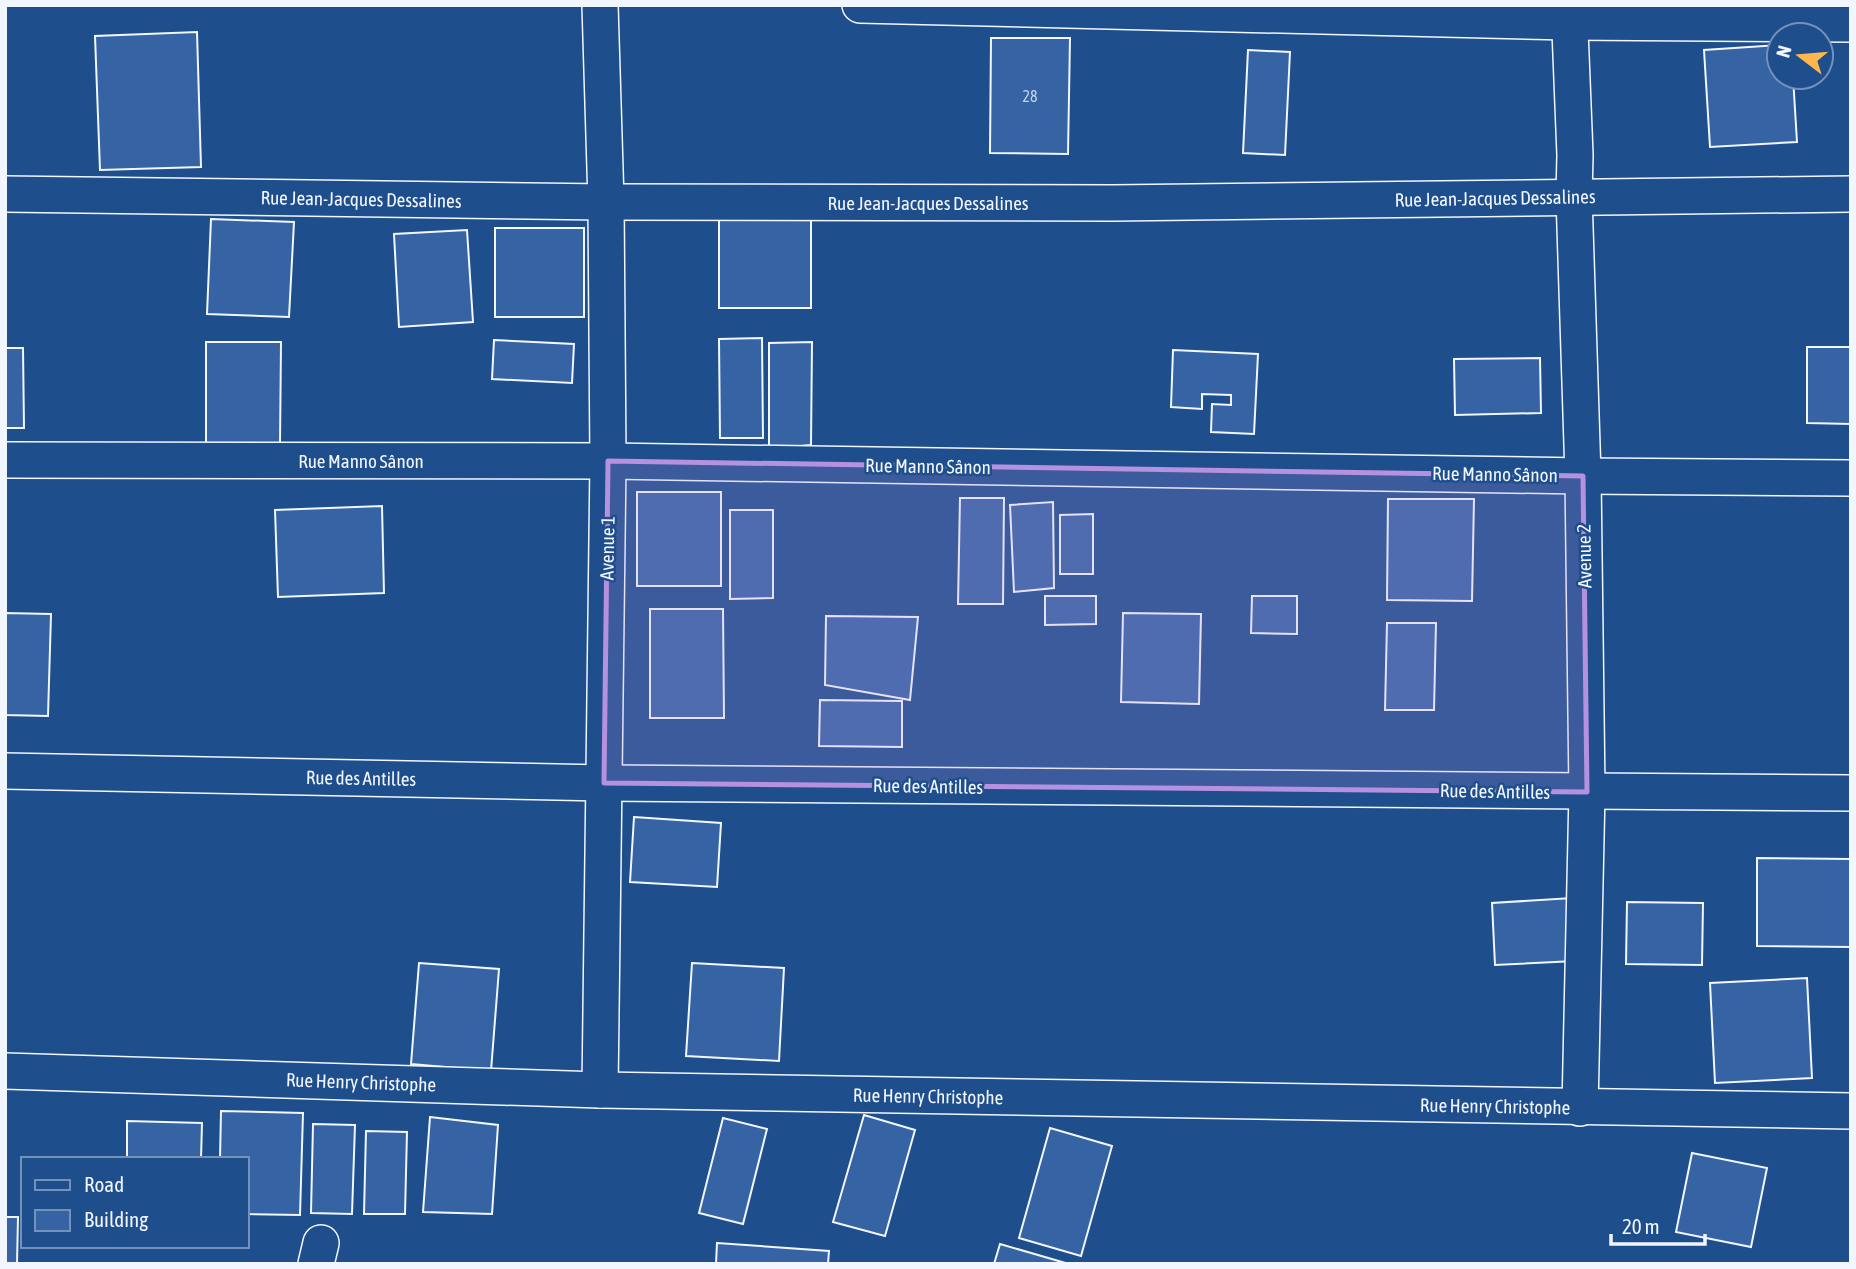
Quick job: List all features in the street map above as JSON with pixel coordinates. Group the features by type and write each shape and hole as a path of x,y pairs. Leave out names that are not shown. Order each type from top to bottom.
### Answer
{"street":[{"name":"Avenue 1","path":"600,5 606,202 608,461 600,1090"},
{"path":"860,5 1569,14 1851,24"},
{"name":"Avenue 2","path":"1569,14 1583,476 1587,792 1580,1108"},
{"name":"Rue Jean-Jacques Dessalines","path":"5,194 606,202 1113,203 1851,194"},
{"name":"Rue Manno Sânon","path":"5,460 608,461 1851,478"},
{"name":"Rue des Antilles","path":"5,771 604,783 1851,793"},
{"name":"Rue Henry Christophe","path":"5,1071 600,1090 1851,1111"}],"highlighted area":[{"path":"608,461 1583,476 1587,792 604,783"}],"building":[{"path":"197,32 201,167 100,170 95,36"},
{"path":"991,38 1070,38 1068,154 990,153"},
{"path":"1765,46 1765,91 1794,91 1797,142 1710,147 1704,50"},
{"path":"1248,50 1290,52 1285,155 1243,153"},
{"path":"811,217 811,308 719,308 719,218"},
{"path":"211,219 294,222 289,317 207,314"},
{"path":"495,228 584,228 584,317 495,317"},
{"path":"467,230 473,322 399,327 394,234"},
{"path":"762,338 763,438 720,438 719,339"},
{"path":"494,340 574,344 572,383 492,379"},
{"path":"206,342 281,342 280,444 206,444"},
{"path":"812,342 811,445 769,449 769,343"},
{"path":"1807,347 1851,347 1851,424 1807,423"},
{"path":"5,348 23,348 24,428 5,428"},
{"path":"1173,350 1258,354 1254,434 1211,432 1212,404 1231,405 1231,395 1202,394 1202,409 1171,407"},
{"path":"1540,358 1541,413 1455,415 1454,359"},
{"path":"637,492 721,492 721,586 637,586"},
{"path":"960,498 1004,498 1003,604 958,604"},
{"path":"1388,499 1474,499 1472,601 1387,600"},
{"path":"1053,502 1054,588 1014,592 1010,505"},
{"path":"382,506 384,593 278,597 275,510"},
{"path":"730,510 773,510 773,598 730,599"},
{"path":"1093,514 1093,574 1060,574 1060,515"},
{"path":"1045,596 1096,596 1096,624 1045,625"},
{"path":"1252,596 1297,596 1297,634 1251,633"},
{"path":"650,609 723,609 724,718 650,718"},
{"path":"5,613 51,614 48,716 5,715"},
{"path":"1123,613 1201,614 1199,704 1121,702"},
{"path":"826,616 918,617 910,700 825,685"},
{"path":"1387,623 1436,623 1434,710 1385,710"},
{"path":"820,700 902,701 902,747 819,746"},
{"path":"634,817 721,823 717,887 630,882"},
{"path":"1757,858 1851,859 1851,947 1757,946"},
{"path":"1572,898 1575,961 1495,965 1492,903"},
{"path":"1627,902 1703,903 1702,965 1626,964"},
{"path":"419,963 499,969 491,1071 411,1064"},
{"path":"692,963 784,968 779,1061 686,1056"},
{"path":"1807,978 1812,1078 1715,1083 1710,983"},
{"path":"221,1111 303,1113 300,1215 248,1214 248,1157 220,1157"},
{"path":"864,1115 915,1130 885,1236 833,1222"},
{"path":"430,1117 498,1125 492,1214 423,1212"},
{"path":"723,1118 767,1129 743,1224 699,1213"},
{"path":"127,1121 202,1123 201,1157 127,1157"},
{"path":"313,1124 355,1125 352,1214 311,1213"},
{"path":"1050,1128 1112,1146 1081,1256 1019,1238"},
{"path":"366,1131 407,1132 405,1214 364,1214"},
{"path":"1692,1153 1767,1168 1751,1247 1676,1232"},
{"path":"5,1217 18,1217 17,1264 5,1264"},
{"path":"717,1243 829,1251 828,1264 716,1264"},
{"path":"1000,1244 1069,1264 994,1264"}]}
